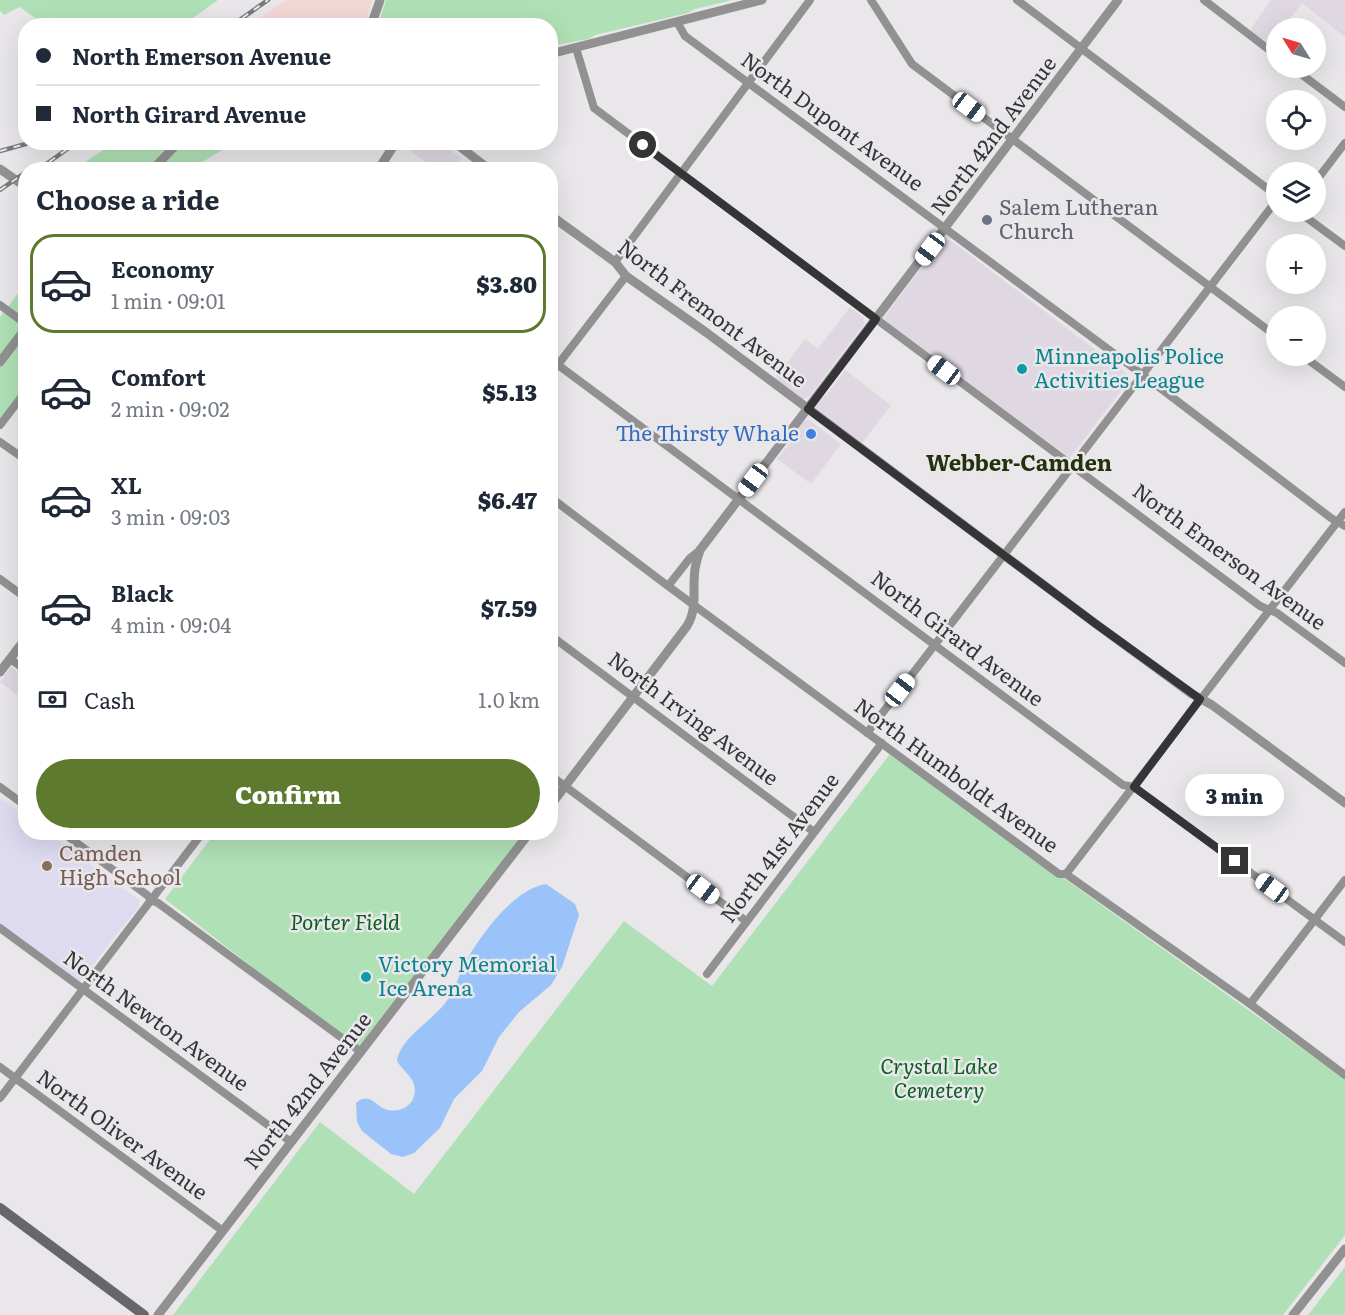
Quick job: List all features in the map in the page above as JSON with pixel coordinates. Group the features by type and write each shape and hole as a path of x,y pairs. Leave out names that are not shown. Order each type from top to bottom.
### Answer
{"main road":[{"path":"0,1208 144,1315"}],"street":[{"path":"374,18 380,0"},
{"path":"558,52 762,0"},
{"path":"615,262 810,0"},
{"path":"871,0 912,64 1266,329"},
{"path":"1017,0 1266,187"},
{"name":"North 42nd Avenue","path":"668,586 690,558 700,550 1118,0"},
{"path":"1204,0 1266,47"},
{"name":"North Dupont Avenue","path":"677,22 685,36 1341,524"},
{"name":"North Emerson Avenue","path":"576,48 594,108 1260,606 1278,613 1345,663"},
{"path":"1306,78 1345,107"},
{"path":"1326,169 1345,143"},
{"path":"160,162 171,150"},
{"path":"464,150 480,162"},
{"path":"0,169 18,181"},
{"path":"867,733 1266,214"},
{"name":"North Fremont Avenue","path":"558,220 615,262 626,276 1003,555 1345,803"},
{"path":"1313,222 1345,246"},
{"path":"558,365 626,276"},
{"path":"0,305 18,320"},
{"path":"0,362 18,337"},
{"name":"North Girard Avenue","path":"558,365 1123,785 1134,787 1345,942"},
{"path":"1317,366 1345,387"},
{"path":"0,424 18,401"},
{"path":"0,442 18,454"},
{"name":"North Humboldt Avenue","path":"558,503 1059,874 1066,874 1250,1004 1345,1075"},
{"path":"1066,874 1269,610 1341,524 1345,512"},
{"name":"North 42nd Avenue","path":"558,796 687,627 695,606 695,568 700,550"},
{"path":"0,579 18,592"},
{"name":"North Irving Avenue","path":"558,641 814,832"},
{"path":"0,672 18,648"},
{"path":"10,659 18,664"},
{"name":"North 41st Avenue","path":"707,974 882,743"},
{"path":"558,781 746,921"},
{"path":"0,787 18,800"},
{"path":"73,840 151,900 361,1052"},
{"path":"0,1098 197,840"},
{"name":"North 42nd Avenue","path":"158,1315 524,840"},
{"path":"1250,1004 1345,880"},
{"name":"North Newton Avenue","path":"0,928 291,1142"},
{"name":"North Oliver Avenue","path":"0,1067 223,1231"},
{"path":"1293,1315 1345,1249"}],"shaded area":[{"path":"286,0 372,0 366,18 261,18"},
{"path":"1271,0 1345,0 1345,37 1326,22 1326,18 1321,18 1302,3 1291,18 1266,18 1266,41 1250,30"},
{"path":"409,150 450,150 462,159 460,162 425,162"},
{"path":"943,239 950,240 1129,375 1130,379 1070,458 884,320"},
{"path":"850,307 863,317 864,324 809,397 802,399 775,379 805,339 818,349"},
{"path":"845,370 891,405 862,443 815,410 820,399 827,394"},
{"path":"806,420 841,444 811,484 777,459 797,434 799,425"},
{"path":"11,667 18,672 18,695 0,682"},
{"name":"Camden High School","path":"0,798 18,811 18,840 57,840 139,900 139,906 80,981 0,924"}],"green space":[{"path":"0,0 218,0 193,18 35,18 20,7 4,15 0,11"},
{"path":"386,0 732,0 595,35 589,39 558,45 558,18 380,18"},
{"path":"103,150 222,150 203,162 85,162"},
{"path":"18,293 18,398 0,420 0,317"},
{"name":"Crystal Lake Cemetery","path":"890,754 1345,1079 1345,1235 1283,1315 173,1315 320,1122 414,1194 624,921 712,986"},
{"name":"Porter Field","path":"210,840 524,841 361,1052 165,899"},
{"path":"1345,1267 1345,1315 1308,1315"}],"water":[{"path":"546,884 575,904 579,915 562,967 551,985 519,1012 499,1037 482,1071 454,1099 440,1128 414,1153 403,1157 391,1154 362,1131 357,1122 356,1103 362,1099 369,1099 392,1111 405,1108 409,1104 415,1094 414,1087 412,1080 397,1061 404,1044 448,999 470,954 498,916 521,895"}],"railway":[{"path":"242,18 268,0"},
{"path":"0,151 18,146"},
{"path":"49,162 66,150"},
{"path":"0,190 18,178"}],"place":[{"name":"Salem Lutheran Church","path":"987,220"},
{"name":"Minneapolis Police Activities League","path":"1022,369"},
{"name":"The Thirsty Whale","path":"811,434"},
{"name":"Camden High School","path":"47,866"},
{"name":"Victory Memorial Ice Arena","path":"366,977"}],"district":[{"name":"Webber-Camden","path":"1019,463"}],"route":[{"path":"643,145 876,319 808,409 1200,699 1134,787 1235,861"}]}
